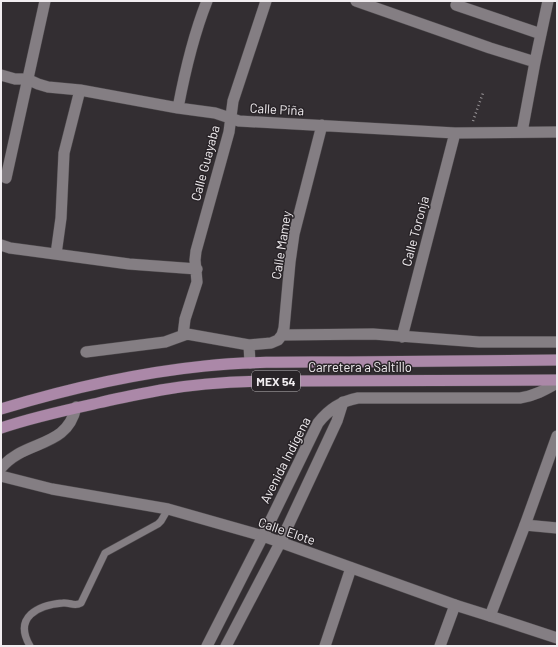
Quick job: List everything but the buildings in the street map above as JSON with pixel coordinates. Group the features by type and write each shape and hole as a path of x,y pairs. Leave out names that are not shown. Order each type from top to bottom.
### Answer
{"main road":[{"name":"Carretera a Saltillo","path":"1,409 72,390 160,372 206,366 250,363 557,360"},
{"name":"Carretera a Saltillo","path":"1,428 38,416 76,407 163,390 252,381 557,381"}],"street":[{"path":"6,178 45,1"},
{"path":"178,108 187,62 198,23 207,1"},
{"name":"Calle Guayaba","path":"183,335 185,319 197,282 195,260 196,251 229,132 234,101 266,1"},
{"path":"356,1 534,62"},
{"path":"522,132 534,62 548,1"},
{"path":"456,5 541,34"},
{"name":"Calle Piña","path":"1,76 15,79 27,79 48,87 80,90 178,108 215,113 239,121 455,133 557,132"},
{"path":"56,254 61,218 64,153 80,90"},
{"name":"Calle Mamey","path":"282,335 294,234 322,125"},
{"name":"Calle Toronja","path":"402,337 455,133"},
{"path":"1,245 10,248 129,264 197,269"},
{"path":"86,352 165,342 183,335 249,345 271,343 278,340 282,335 373,334 479,342 557,342"},
{"path":"249,345 250,363"},
{"name":"Avenida Indígena","path":"207,646 318,423 326,413 343,402 358,398 520,398 541,392 557,381"},
{"path":"226,646 280,543 337,421 343,402"},
{"path":"1,468 16,454 56,437 63,432 74,416 76,407"},
{"path":"490,616 557,436"},
{"name":"Calle Elote","path":"1,476 52,488 168,509 263,536 455,605 557,638"},
{"path":"525,525 557,528"},
{"path":"325,646 350,568"},
{"path":"440,646 455,605"}],"lane":[{"path":"30,646 26,639 25,628 29,616 34,610 62,603 74,606 81,603 106,553 158,524 168,509"}],"path":[{"path":"468,133 483,93"}]}
